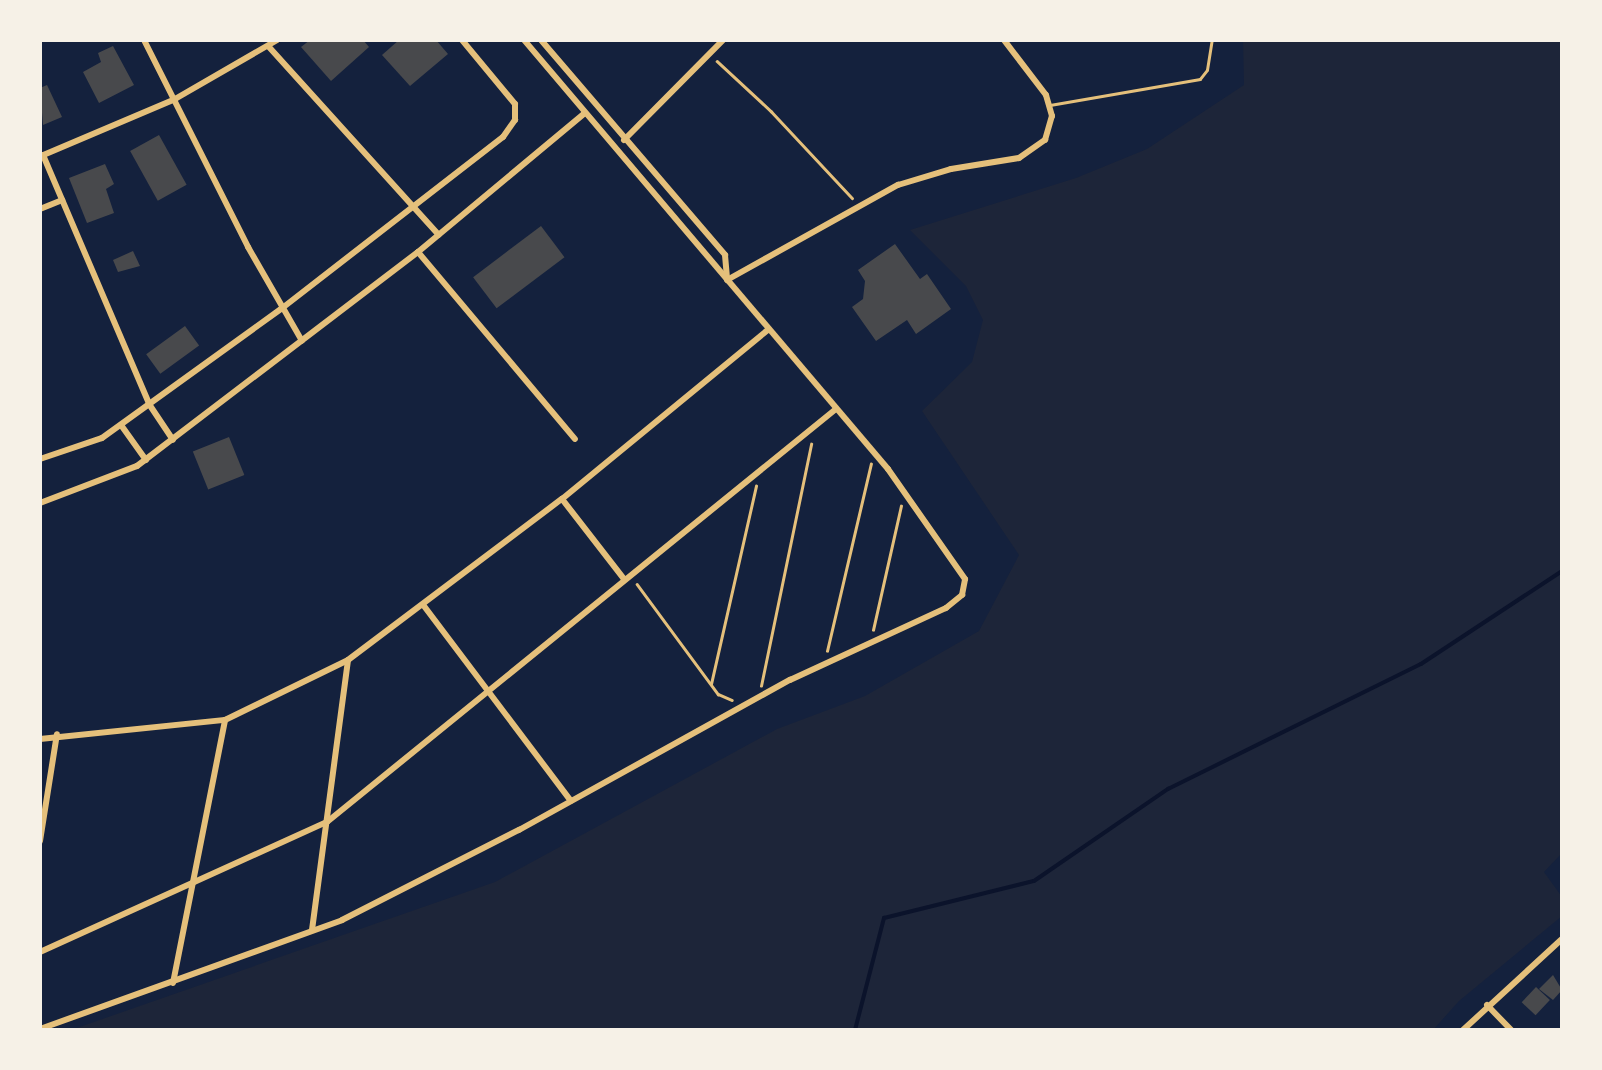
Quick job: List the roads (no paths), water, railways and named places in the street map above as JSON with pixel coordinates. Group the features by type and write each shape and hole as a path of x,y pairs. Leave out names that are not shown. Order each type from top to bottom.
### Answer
{"street":[{"path":"144,40 281,310 302,342"},
{"path":"173,440 149,404 42,156 175,99 277,40"},
{"path":"40,459 102,438 281,310 503,137 516,120 510,95 462,40"},
{"path":"40,1029 173,984 312,930 406,888 748,702 954,603 965,589 965,579 874,453 524,40"},
{"path":"624,140 723,40"},
{"path":"726,280 916,180 1019,158 1044,140 1052,116 1004,40"},
{"path":"542,44 726,255 726,280"},
{"path":"269,47 439,235"},
{"path":"40,503 106,480 146,460 418,252 586,114"},
{"path":"40,209 62,200"},
{"path":"418,252 575,440"},
{"path":"40,738 225,720 348,660 562,499 768,330"},
{"path":"40,952 194,886 327,822 836,409"},
{"path":"121,424 146,460"},
{"path":"562,499 627,577"},
{"path":"424,606 571,801"},
{"path":"312,930 348,660"},
{"path":"173,984 225,720"},
{"path":"40,841 58,734"},
{"path":"1463,1030 1562,939"},
{"path":"1487,1005 1511,1030"}],"lane":[{"path":"1048,106 1200,78 1207,70 1212,40"}],"waterway":[{"path":"855,1030 884,918 1034,881 1168,789 1421,664 1562,571"}]}
